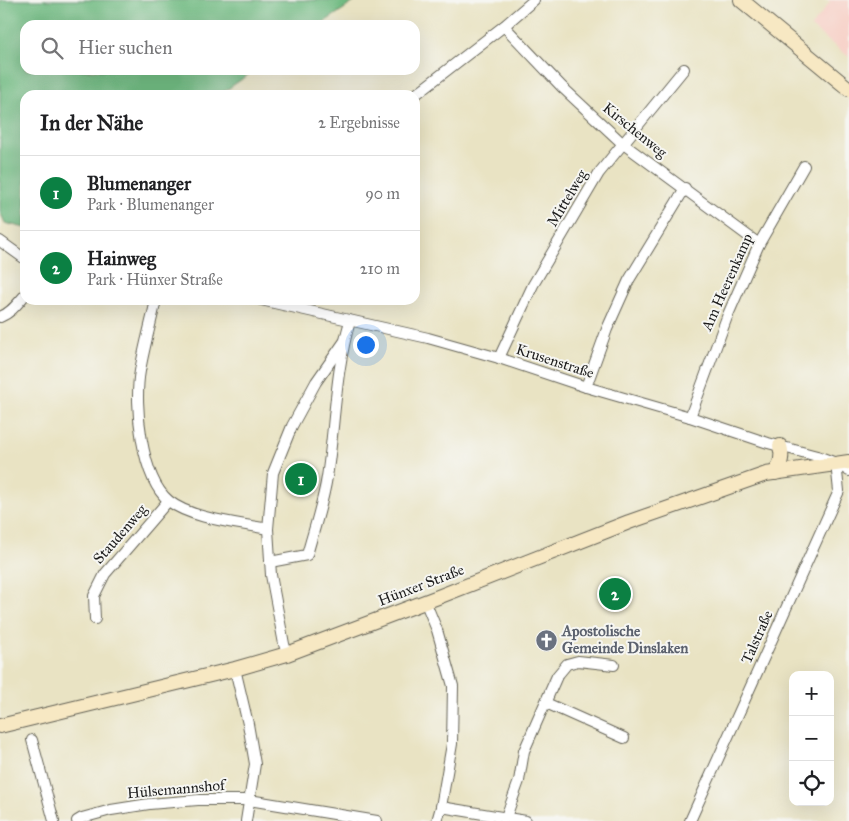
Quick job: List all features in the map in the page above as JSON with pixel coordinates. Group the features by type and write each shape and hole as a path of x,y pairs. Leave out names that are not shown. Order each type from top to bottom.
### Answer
{"main road":[{"path":"741,0 849,89"},
{"path":"775,473 781,462 780,446"},
{"name":"Hünxer Straße","path":"0,726 236,669 287,654 629,522 766,474 842,462"}],"street":[{"path":"420,91 504,26 534,0"},
{"name":"Kirschenweg","path":"504,26 562,86 622,143 759,244"},
{"name":"Mittelweg","path":"498,358 533,285 599,173 684,69"},
{"name":"Am Heerenkamp","path":"690,417 727,317 759,244 804,166"},
{"path":"586,387 607,329 629,280 685,188"},
{"path":"0,241 20,255"},
{"path":"0,317 6,315 20,301"},
{"name":"Staudenweg","path":"155,305 139,372 138,416 144,454 156,484 168,501 191,513 268,529"},
{"name":"Krusenstraße","path":"282,305 428,338 498,358 780,446 842,462 849,472"},
{"path":"270,562 307,555 327,478 337,384 344,342 350,321"},
{"path":"287,654 272,583 270,562 268,529 274,473 292,426 316,382 344,342"},
{"path":"839,491 842,462"},
{"path":"839,491 849,485"},
{"name":"Talstraße","path":"690,821 839,491"},
{"name":"Staudenweg","path":"95,619 94,596 104,574 168,501"},
{"path":"425,602 437,630 453,686 452,744 438,821"},
{"path":"506,817 519,781 524,751 557,676 567,664 578,661 614,665"},
{"path":"236,669 255,764 246,821"},
{"path":"546,702 624,738"},
{"path":"32,740 54,821"},
{"name":"Hülsemannshof","path":"76,821 111,810 149,804 198,800 249,800 377,821"},
{"path":"441,808 491,818 506,817 526,821"}],"shaded area":[{"path":"828,0 849,0 849,57 811,27 830,2"}],"green space":[{"path":"0,0 357,0 327,20 20,20 20,75 248,75 226,90 20,90 20,227 5,223 0,212"}],"place":[{"name":"Blumenanger","path":"301,479"},
{"name":"Hainweg","path":"615,594"},
{"name":"Apostolische Gemeinde Dinslaken","path":"546,640"}]}
